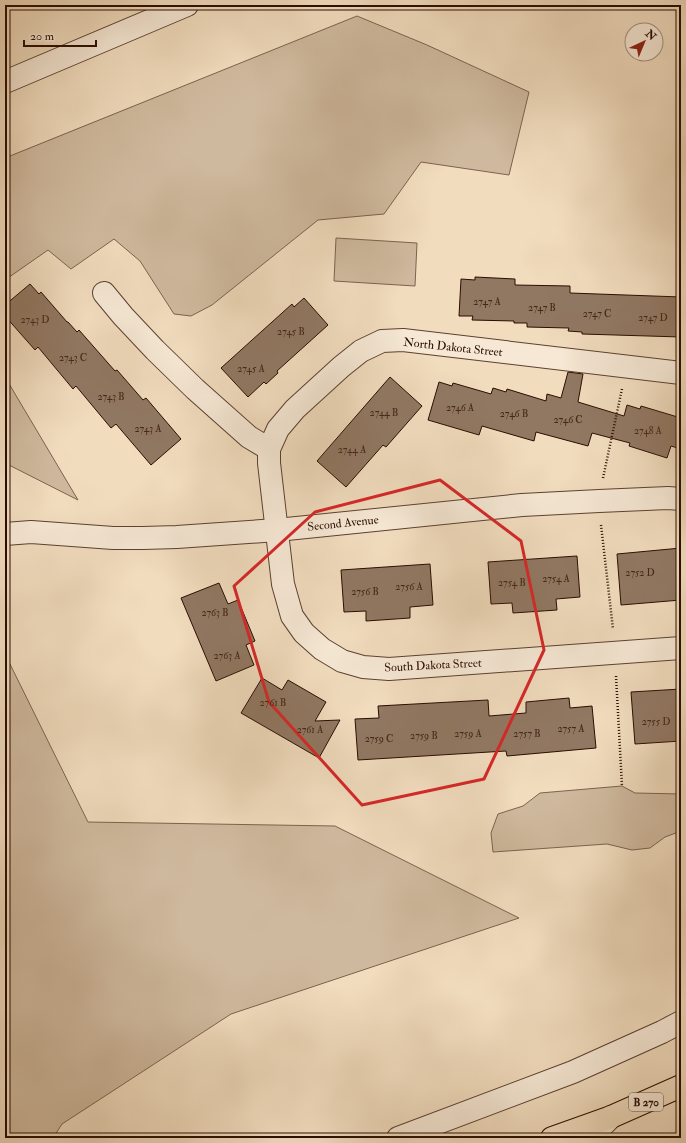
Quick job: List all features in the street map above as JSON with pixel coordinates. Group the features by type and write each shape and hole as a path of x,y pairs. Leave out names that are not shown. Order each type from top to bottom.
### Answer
{"main road":[{"name":"B 270","path":"552,1138 611,1117 681,1086"}],"street":[{"path":"5,82 187,5"},
{"path":"104,293 155,350 195,389 249,437 269,449"},
{"name":"North Dakota Street","path":"276,530 269,463 269,449 278,429 295,409 340,367 361,351 382,341 403,340 681,373"},
{"name":"Second Avenue","path":"5,534 31,532 113,538 143,538 276,530 522,505 599,500 681,499"},
{"name":"South Dakota Street","path":"276,530 283,584 292,616 304,634 322,649 342,662 363,666 389,668 681,648"},
{"path":"398,1138 573,1072 681,1022"},
{"path":"590,1138 611,1117"}],"path":[{"path":"622,786 615,653 599,500 626,367"}],"highlighted area":[{"path":"440,480 521,541 544,650 484,779 362,805 269,702 234,586 315,512"}],"shaded area":[{"path":"357,16 427,45 529,92 509,175 421,162 384,214 318,220 212,305 191,316 174,314 140,261 114,239 71,269 48,250 5,280 5,158"},
{"path":"336,238 417,243 415,286 334,281"},
{"path":"5,377 78,500 5,463"},
{"path":"5,654 88,822 335,826 519,918 231,1014 62,1124 53,1138 5,1138"},
{"path":"622,786 635,793 681,794 681,831 665,837 650,848 632,850 607,844 493,852 491,833 498,814 523,806 540,793"}],"building":[{"path":"475,277 515,279 515,285 570,286 570,293 681,297 681,337 582,334 582,332 568,331 569,328 527,327 527,323 514,323 514,321 472,320 473,316 459,316 461,279 475,280"},
{"path":"30,284 39,294 41,292 77,332 79,330 143,400 146,398 181,439 151,465 116,424 111,428 76,386 73,389 38,347 35,350 5,316 5,305"},
{"path":"304,298 328,325 277,371 278,373 266,384 264,382 248,397 221,368 292,304 294,307"},
{"path":"568,372 583,374 578,402 624,416 627,405 640,409 641,406 681,418 681,449 671,446 667,458 629,446 630,443 592,433 588,446 536,432 534,441 482,426 479,435 428,420 439,382 452,386 453,383 491,394 493,388 506,392 507,389 546,401 547,394 561,398"},
{"path":"390,377 422,406 386,447 383,445 346,487 317,461"},
{"path":"681,548 681,600 621,605 617,554"},
{"path":"577,556 580,597 556,599 557,610 513,613 512,603 491,604 488,562"},
{"path":"430,564 433,605 410,607 410,618 366,621 366,611 344,612 341,570"},
{"path":"219,583 228,604 238,600 255,641 246,645 254,665 216,681 181,598"},
{"path":"262,678 282,690 288,680 326,702 315,721 340,720 319,758 241,713"},
{"path":"681,689 681,741 635,744 631,692"},
{"path":"569,698 570,708 592,706 596,748 507,756 506,751 358,760 355,719 379,718 378,706 488,700 489,716 526,713 526,702"}]}
